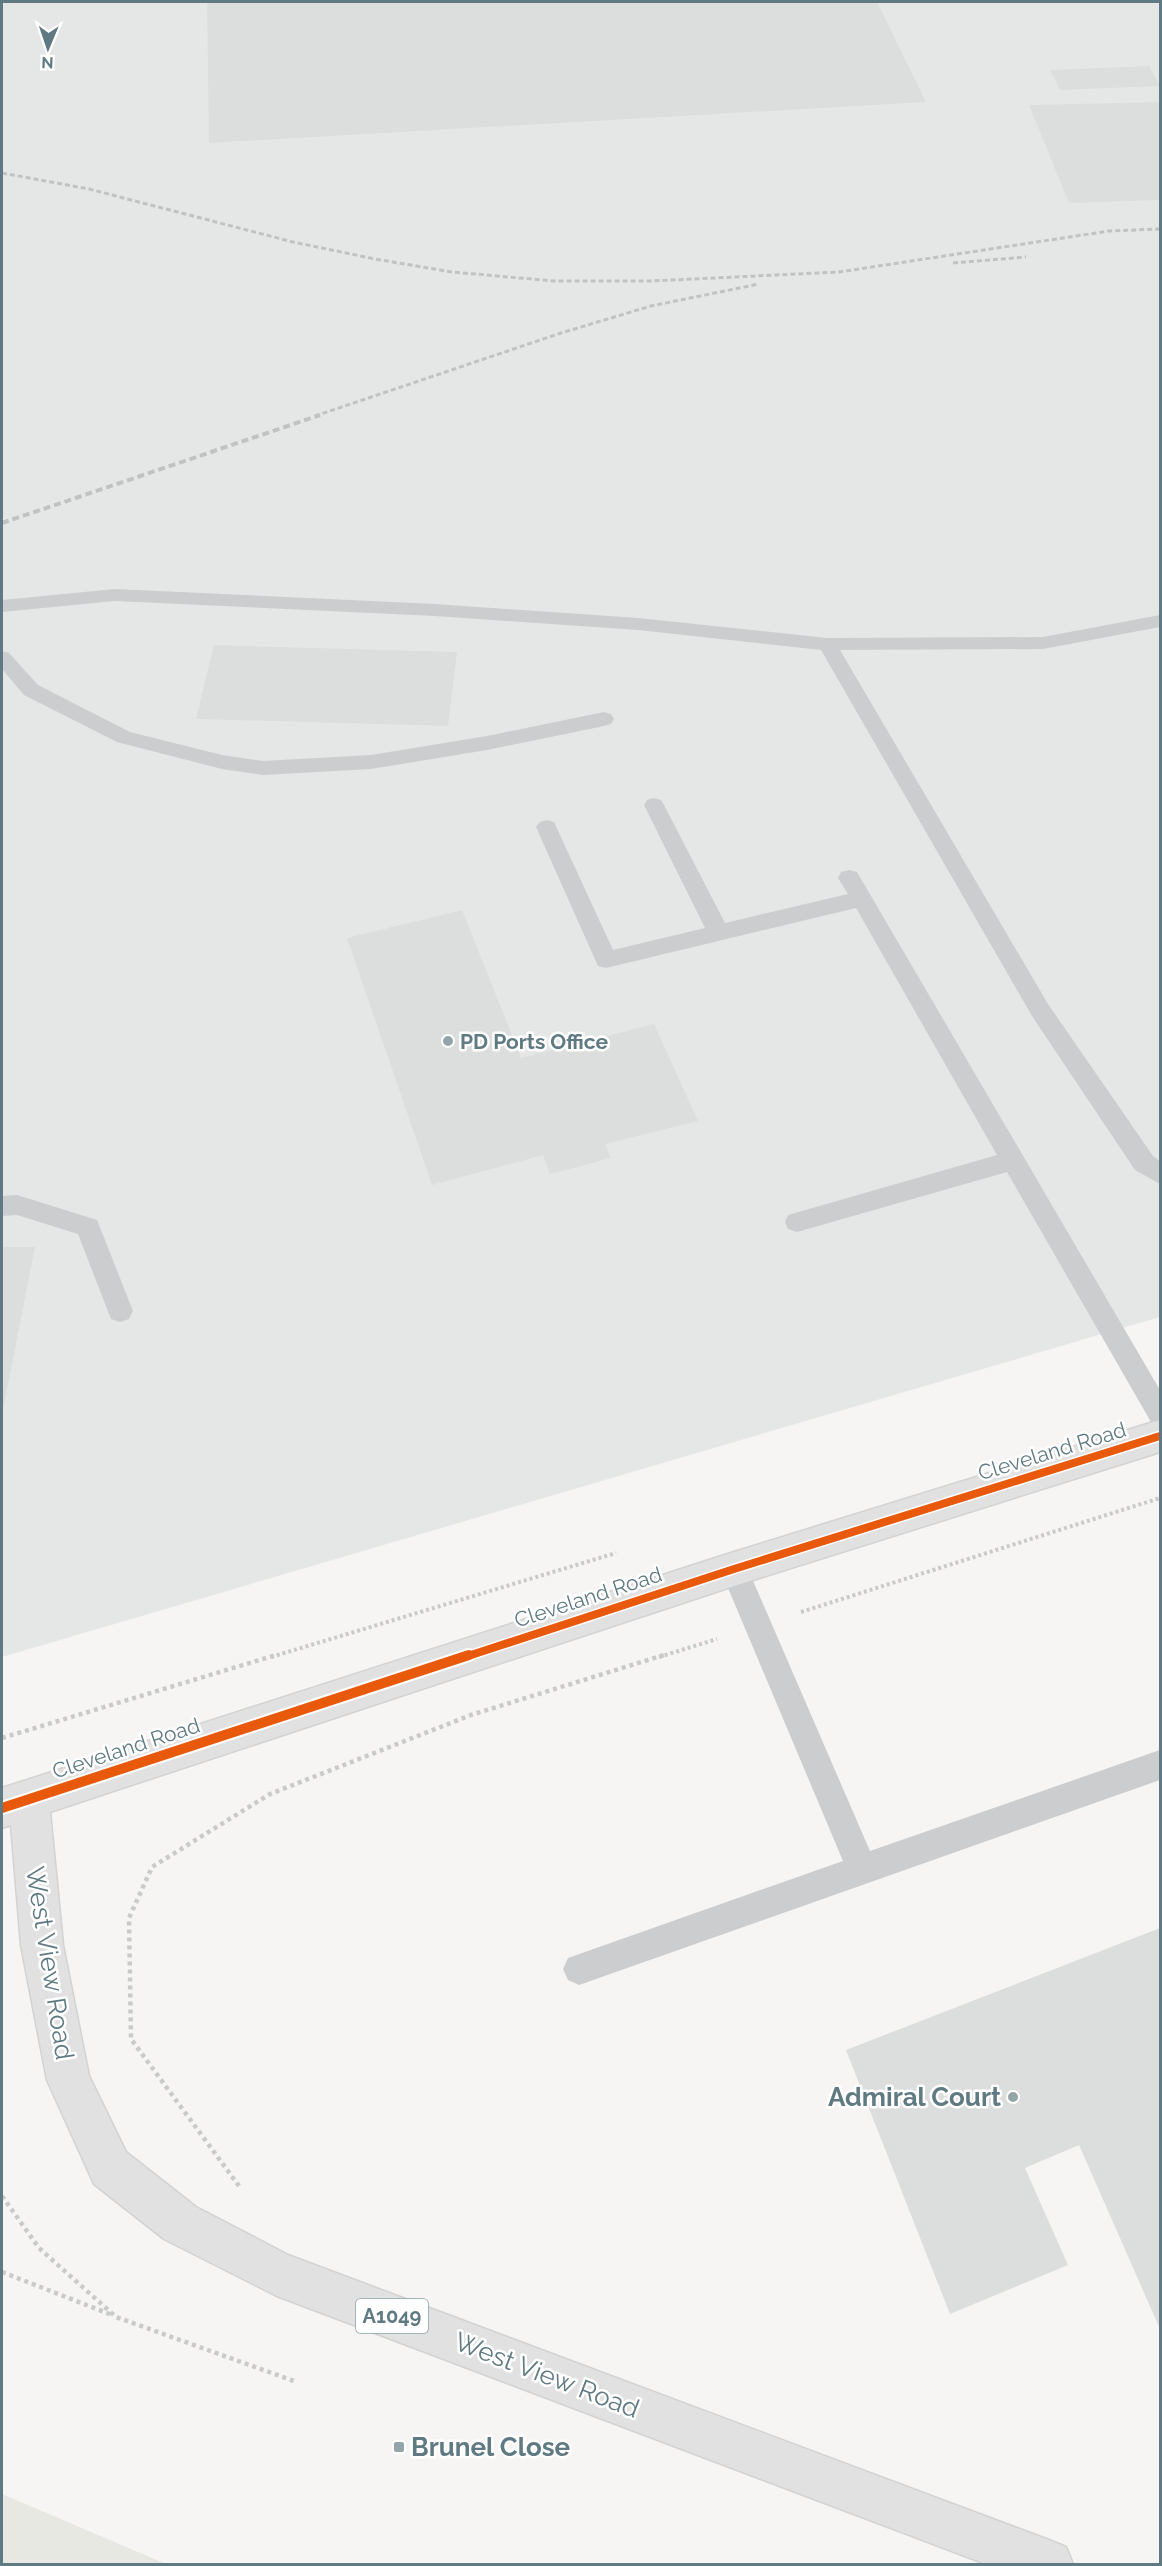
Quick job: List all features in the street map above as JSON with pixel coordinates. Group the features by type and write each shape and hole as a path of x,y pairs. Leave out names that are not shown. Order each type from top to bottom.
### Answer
{"main road":[{"name":"Cleveland Road","path":"15,1803 734,1569 1161,1436"},
{"name":"West View Road","path":"15,1803 68,2080 110,2168 180,2223 277,2273 1049,2565"}],"lane":[{"path":"2,606 127,596 471,612 638,624 827,644 1043,643 1161,621"},
{"path":"827,644 1040,1010 1144,1162 1161,1174"},
{"path":"2,657 31,690 124,737 222,762 263,768 371,762 487,743 604,719"},
{"path":"654,805 719,933"},
{"path":"547,827 606,960 861,899"},
{"path":"849,878 1161,1414"},
{"path":"797,1222 1013,1160"},
{"path":"2,1206 17,1205 88,1227 120,1311"},
{"path":"734,1569 862,1869"},
{"path":"579,1969 1161,1765"}],"path":[{"path":"239,2186 131,2039 129,1918 152,1867 270,1794 471,1714 759,1626 1161,1498"},
{"path":"2,1738 628,1550"},
{"path":"2,2196 39,2248 116,2317"},
{"path":"2,2272 116,2317 294,2381"}],"shaded area":[{"path":"2,2 1160,2 1160,1317 2,1657"},
{"path":"2,2494 166,2564 2,2564"}],"building":[{"path":"207,2 877,2 926,102 209,143"},
{"path":"1149,66 1160,86 1060,90 1050,70"},
{"path":"1160,102 1160,200 1069,203 1029,105"},
{"path":"214,645 457,652 448,726 196,719"},
{"name":"PD Ports Office","path":"462,910 521,1058 654,1024 698,1121 605,1144 611,1158 550,1174 543,1155 432,1185 347,938"},
{"path":"2,1247 35,1247 3,1410 2,1410"},
{"name":"Admiral Court","path":"1160,1928 1160,2329 1079,2145 1025,2168 1068,2265 950,2314 846,2050"}],"railway":[{"path":"2,173 89,189 293,242 375,259 452,272 554,281 651,281 839,272 1109,231 1160,229"},
{"path":"953,263 1026,257"},
{"path":"315,416 561,333 651,306 759,284"},
{"path":"2,523 320,415"}],"cycle path":[{"path":"2,1808 734,1569 1160,1436"}],"place":[{"name":"PD Ports Office","path":"448,1041"},
{"name":"Admiral Court","path":"1013,2097"},
{"name":"Brunel Close","path":"399,2447"}]}
